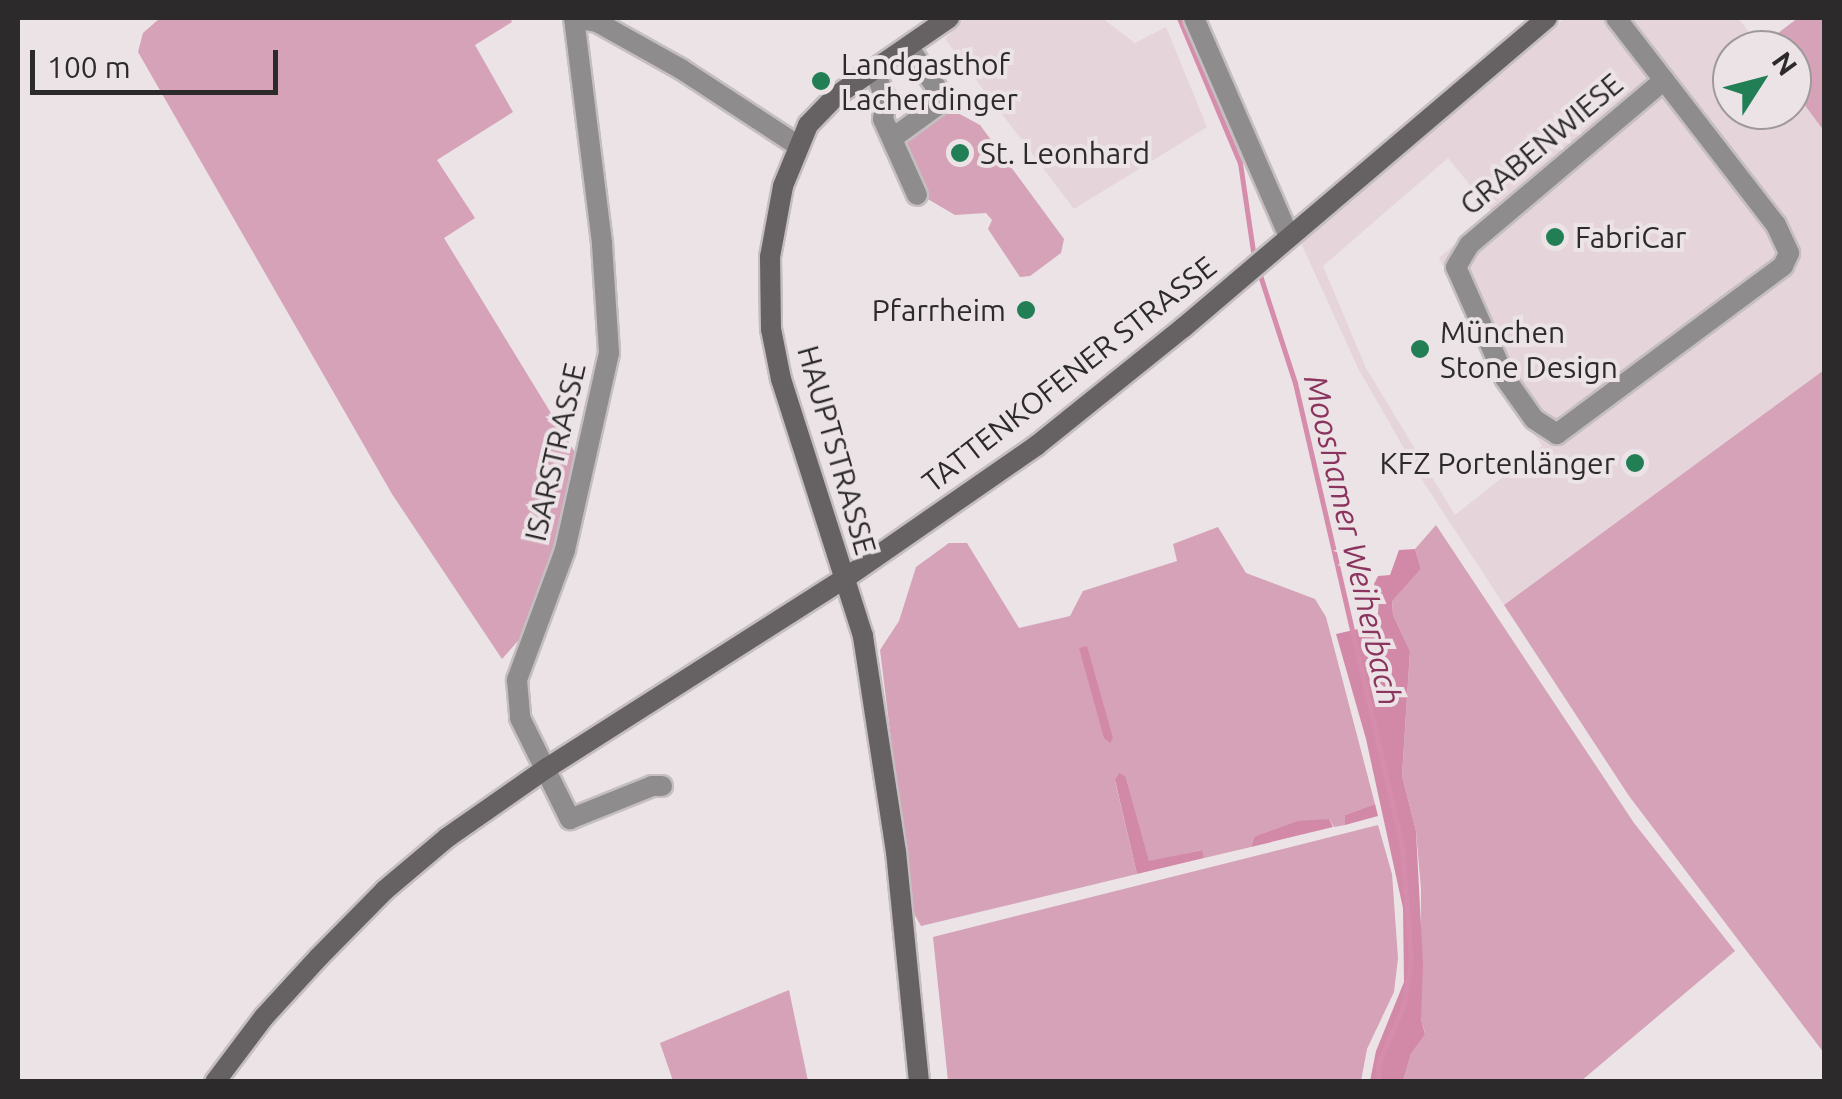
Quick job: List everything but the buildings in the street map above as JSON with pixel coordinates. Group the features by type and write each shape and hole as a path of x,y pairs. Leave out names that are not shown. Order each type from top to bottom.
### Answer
{"main road":[{"name":"HAUPTSTRASSE","path":"918,1082 888,793 863,636 781,379 772,329 770,256 783,186 797,145 822,108 949,18"},
{"name":"TATTENKOFENER STRASSE","path":"215,1082 264,1017 385,890 448,837 547,768 844,578 1036,446 1547,18"}],"street":[{"path":"574,18 597,22 681,70 797,145"},
{"name":"ISARSTRASSE","path":"547,768 520,718 517,680 565,550 609,353 602,244 574,18"},
{"path":"1194,18 1289,236"},
{"name":"GRABENWIESE","path":"1616,18 1664,80 1776,226 1789,253 1782,266 1556,434 1534,419 1505,378 1456,267 1469,245 1664,80"},
{"path":"894,137 945,100 910,48"},
{"path":"874,68 886,100 883,119 918,196"},
{"path":"547,768 570,820 652,786 662,786"}],"shaded area":[{"path":"160,18 510,18 512,22 475,45 513,112 437,160 475,218 444,238 579,459 558,545 525,633 502,659 392,494 138,52 143,33"},
{"path":"965,18 1102,18 1135,43 1166,27 1207,127 1074,209 945,39"},
{"path":"1565,18 1738,18 1747,30 1712,30 1712,130 1812,130 1812,115 1824,131 1824,370 1504,605 1424,483 1359,370 1300,241","holes":["1448,158 1492,212 1439,258 1499,383 1542,446 1455,515 1366,368 1323,266"]},
{"path":"1798,18 1824,18 1824,131 1812,115 1812,30 1782,30"},
{"path":"945,106 980,125 1064,239 1061,253 1030,276 1020,277 988,229 992,220 986,213 955,215 926,198 900,141"},
{"path":"1824,370 1824,1053 1629,796 1504,605"},
{"path":"1436,525 1634,823 1735,951 1581,1081 1403,1081 1411,1054 1425,1033 1421,1019 1421,889 1416,831 1402,776 1410,651 1393,615 1392,600 1421,569 1415,549"},
{"path":"1218,527 1246,573 1315,599 1326,617 1375,804 1345,815 1345,825 1334,827 1329,819 1254,837 1251,847 1204,858 1201,850 1149,862 1126,777 1115,781 1137,874 921,926 912,910 880,650 899,621 916,567 949,543 967,543 1019,628 1070,616 1083,591 1177,561 1173,544"},
{"path":"1415,549 1421,569 1392,601 1393,615 1410,651 1402,776 1416,831 1423,964 1421,1019 1425,1034 1411,1054 1403,1081 1370,1081 1376,1051 1404,982 1403,908 1366,739 1336,634 1367,627 1378,613 1379,596 1374,584 1378,576 1390,575 1399,550"},
{"path":"1087,646 1113,738 1110,743 1104,738 1079,648"},
{"path":"1119,773 1126,777 1149,861 1202,850 1204,858 1137,874 1115,780"},
{"path":"1375,804 1378,816 1345,825 1345,815"},
{"path":"1329,819 1333,827 1251,847 1254,837 1298,821"},
{"path":"1378,825 1392,874 1398,958 1394,992 1367,1049 1361,1081 948,1081 933,937"},
{"path":"789,990 808,1081 673,1081 660,1043"}],"waterway":[{"name":"Mooshamer Weiherbach","path":"1179,18 1240,163 1254,258"},
{"name":"Mooshamer Weiherbach","path":"1258,269 1295,383 1402,848 1411,959 1403,1006 1378,1065 1379,1082"}],"place":[{"name":"Landgasthof Lacherdinger","path":"821,81"},
{"name":"St. Leonhard","path":"960,153"},
{"name":"FabriCar","path":"1555,237"},
{"name":"Pfarrheim","path":"1026,310"},
{"name":"München Stone Design","path":"1420,349"},
{"name":"KFZ Portenlänger","path":"1635,463"}]}
